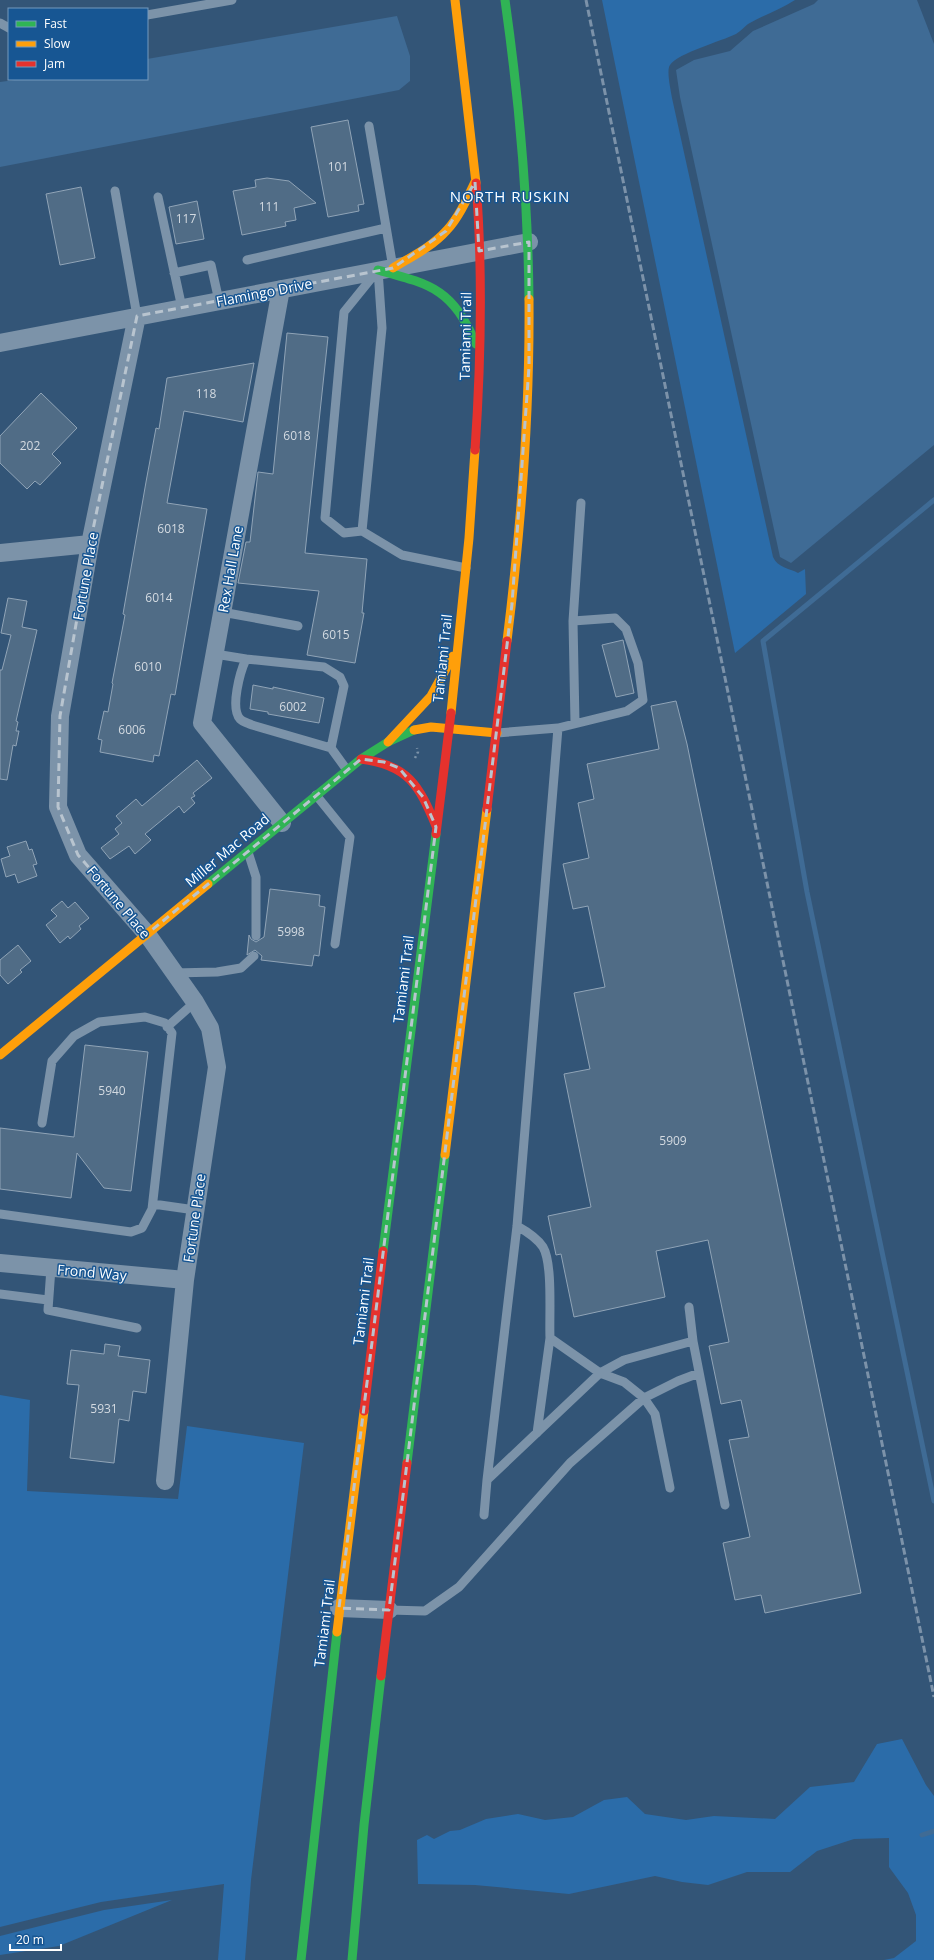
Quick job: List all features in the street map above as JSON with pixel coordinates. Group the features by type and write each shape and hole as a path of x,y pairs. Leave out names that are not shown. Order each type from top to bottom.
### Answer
{"main road":[{"name":"Tamiami Trail","path":"301,1960 339,1608 448,728 466,568 475,455 480,354 480,251 475,182 455,0"},
{"path":"352,1960 364,1825 389,1610 497,734 512,604 523,483 529,367 529,242 513,50 505,0"},
{"path":"386,269 429,245 446,231 461,209 475,182"},
{"path":"386,269 423,282 447,295 460,310 470,328 480,354"},
{"path":"388,742 431,696 457,648"},
{"name":"Miller Mac Road","path":"0,1055 360,759 388,742 413,730 431,727 497,734"},
{"path":"360,759 384,762 399,768 413,782 424,797 436,827"}],"street":[{"name":"Flamingo Drive","path":"0,343 529,242"},
{"name":"Rex Hall Lane","path":"281,289 202,723 282,822"},
{"name":"Fortune Place","path":"137,316 90,544 60,716 58,807 78,855 147,934 195,1002 210,1028 217,1067 185,1280 165,1481"},
{"path":"0,553 90,544"},
{"name":"Frond Way","path":"0,1263 185,1280"},
{"path":"339,1608 389,1610"}],"lane":[{"path":"148,16 232,0"},
{"path":"362,531 382,328 386,269 386,228 369,126"},
{"path":"115,191 137,316"},
{"path":"158,197 182,308"},
{"path":"247,260 386,228"},
{"path":"174,273 211,265 219,301"},
{"path":"386,269 344,312 325,518 344,533 362,531 402,555 466,568"},
{"path":"575,723 572,621 581,503"},
{"path":"222,612 298,626"},
{"path":"497,734 558,728 627,711 643,700 638,663 626,629 616,618 572,621"},
{"path":"215,654 246,659 324,667 340,677 344,686 331,748"},
{"path":"246,659 241,670 235,707 241,719 252,725 331,748 347,770"},
{"path":"484,1515 516,1226 558,728"},
{"path":"316,795 350,837 335,944"},
{"path":"247,851 256,877 256,936"},
{"path":"174,973 217,972 241,968 254,956"},
{"path":"168,1027 195,1002"},
{"path":"0,1214 131,1232 142,1228 153,1204 172,1032 165,1023 145,1017 99,1022 74,1036 52,1061 42,1123"},
{"path":"153,1204 195,1210"},
{"path":"516,1226 532,1235 543,1247 548,1261 550,1338 537,1433"},
{"path":"50,1268 48,1310 137,1328"},
{"path":"0,1294 48,1300"},
{"path":"689,1307 693,1341 725,1505"},
{"path":"550,1338 600,1373 624,1382 644,1398 655,1414 670,1488"},
{"path":"487,1480 600,1373 624,1360 693,1341"},
{"path":"389,1610 424,1611 459,1587 570,1463 644,1398 678,1380 699,1373"}],"highlighted area":[{"path":"475,182 479,251 529,242 529,367 512,604 389,1610 339,1608 436,827 423,797 399,768 384,762 361,759 147,934 78,855 58,807 60,716 90,544 137,316 393,268 446,231"}],"shaded area":[{"path":"602,0 795,0 748,24 736,34 682,56 670,65 668,71 672,98 773,557 781,566 798,573 805,569 806,594 735,653"},
{"path":"818,0 917,0 934,44 934,445 791,563 780,557 680,97 676,70 694,60 730,51 753,31 814,4"},
{"path":"397,16 410,56 410,81 399,90 0,167 0,82 15,80 148,80 148,59"},
{"path":"0,1395 30,1400 27,1491 178,1499 187,1426 304,1443 251,1880 245,1960 218,1960 224,1884 101,1902 0,1927"},
{"path":"902,1739 926,1785 934,1796 934,1960 884,1960 894,1958 916,1941 916,1915 908,1893 889,1867 889,1838 854,1839 817,1851 790,1872 747,1872 708,1885 682,1882 655,1876 569,1894 475,1885 418,1884 417,1840 427,1835 434,1839 450,1831 460,1830 486,1819 518,1814 545,1820 573,1817 604,1800 627,1797 645,1814 686,1820 714,1816 775,1819 810,1787 854,1782 877,1744"},
{"path":"172,1900 59,1946 0,1955 0,1936 104,1910"}],"building":[{"path":"348,120 364,204 358,205 359,211 328,217 311,127"},
{"path":"267,178 289,181 316,203 294,208 296,220 285,222 286,226 242,235 233,191 256,187 255,180"},
{"path":"81,187 95,258 60,265 46,194"},
{"path":"197,201 204,239 176,244 169,207"},
{"path":"287,333 328,337 305,553 367,559 362,613 364,613 355,663 307,655 319,591 238,583 246,542 250,542 258,472 273,474"},
{"path":"254,363 243,422 184,411 167,503 207,509 175,695 171,694 159,756 154,755 153,762 100,752 102,740 98,739 104,711 108,712 146,482 156,428 159,429 167,378"},
{"path":"41,393 77,428 52,454 61,463 40,485 35,481 27,489 0,463 0,436"},
{"path":"8,598 27,601 22,627 37,630 16,721 18,722 16,731 19,731 16,746 13,745 7,780 0,779 0,670 2,670 11,635 1,633"},
{"path":"623,640 634,693 616,697 602,645"},
{"path":"253,685 273,689 273,687 324,698 319,723 268,714 268,712 250,709"},
{"path":"676,701 687,744 861,1593 765,1613 761,1595 735,1600 723,1543 750,1537 729,1440 749,1437 741,1400 721,1404 709,1346 729,1342 708,1240 656,1251 665,1297 574,1317 561,1254 556,1255 548,1216 591,1207 564,1074 590,1069 574,993 605,987 588,906 573,909 563,864 589,858 578,803 594,799 587,764 659,749 651,706"},
{"path":"197,760 212,778 193,793 195,796 191,798 195,803 184,813 179,806 145,834 151,840 135,854 129,846 110,859 101,848 119,834 115,829 122,823 116,816 136,799 142,806"},
{"path":"26,841 29,850 32,849 37,864 33,865 37,876 18,883 15,874 6,877 1,859 10,856 7,847"},
{"path":"270,889 320,895 319,906 325,907 319,956 314,955 312,966 261,960 262,956 255,950 247,955 249,935 251,939 256,942 264,937"},
{"path":"62,901 68,908 75,902 89,918 79,926 81,929 70,939 68,936 60,943 46,925 57,916 51,910"},
{"path":"18,945 31,961 20,970 22,972 8,984 0,975 0,960"},
{"path":"85,1045 148,1052 131,1191 104,1188 77,1153 71,1198 0,1189 0,1128 74,1137"},
{"path":"105,1344 120,1346 118,1356 150,1360 146,1393 133,1391 129,1421 119,1419 114,1463 70,1458 79,1385 67,1384 71,1350 104,1354"}],"waterway":[{"path":"934,500 763,641 807,892 934,1501"},
{"path":"922,1835 934,1831"}],"railway":[{"path":"586,0 934,1697"}],"traffic: fast":[{"path":"505,0 515,74 522,149 527,224 529,299"},
{"path":"378,270 413,280 439,292 449,300 458,311 476,344"},
{"path":"208,884 361,759 388,742 414,730"},
{"path":"383,1251 436,834"},
{"path":"407,1463 445,1155"},
{"path":"301,1960 337,1632"},
{"path":"352,1960 364,1825 381,1676"}],"traffic: slow":[{"path":"455,0 476,183"},
{"path":"393,268 428,247 447,230 459,214 475,182"},
{"path":"507,641 524,471 528,385 529,299"},
{"path":"451,713 469,538 475,450"},
{"path":"388,742 431,696 453,656"},
{"path":"414,730 431,727 497,733"},
{"path":"445,1155 487,809"},
{"path":"0,1055 208,884"},
{"path":"337,1632 364,1411"}],"traffic: jam":[{"path":"475,450 479,384 480,316 480,249 476,183"},
{"path":"487,809 507,641"},
{"path":"436,834 451,713"},
{"path":"361,759 390,766 410,779 424,799 436,826"},
{"path":"364,1411 383,1251"},
{"path":"381,1676 407,1463"}],"district":[{"name":"NORTH RUSKIN","path":"510,196"}]}
